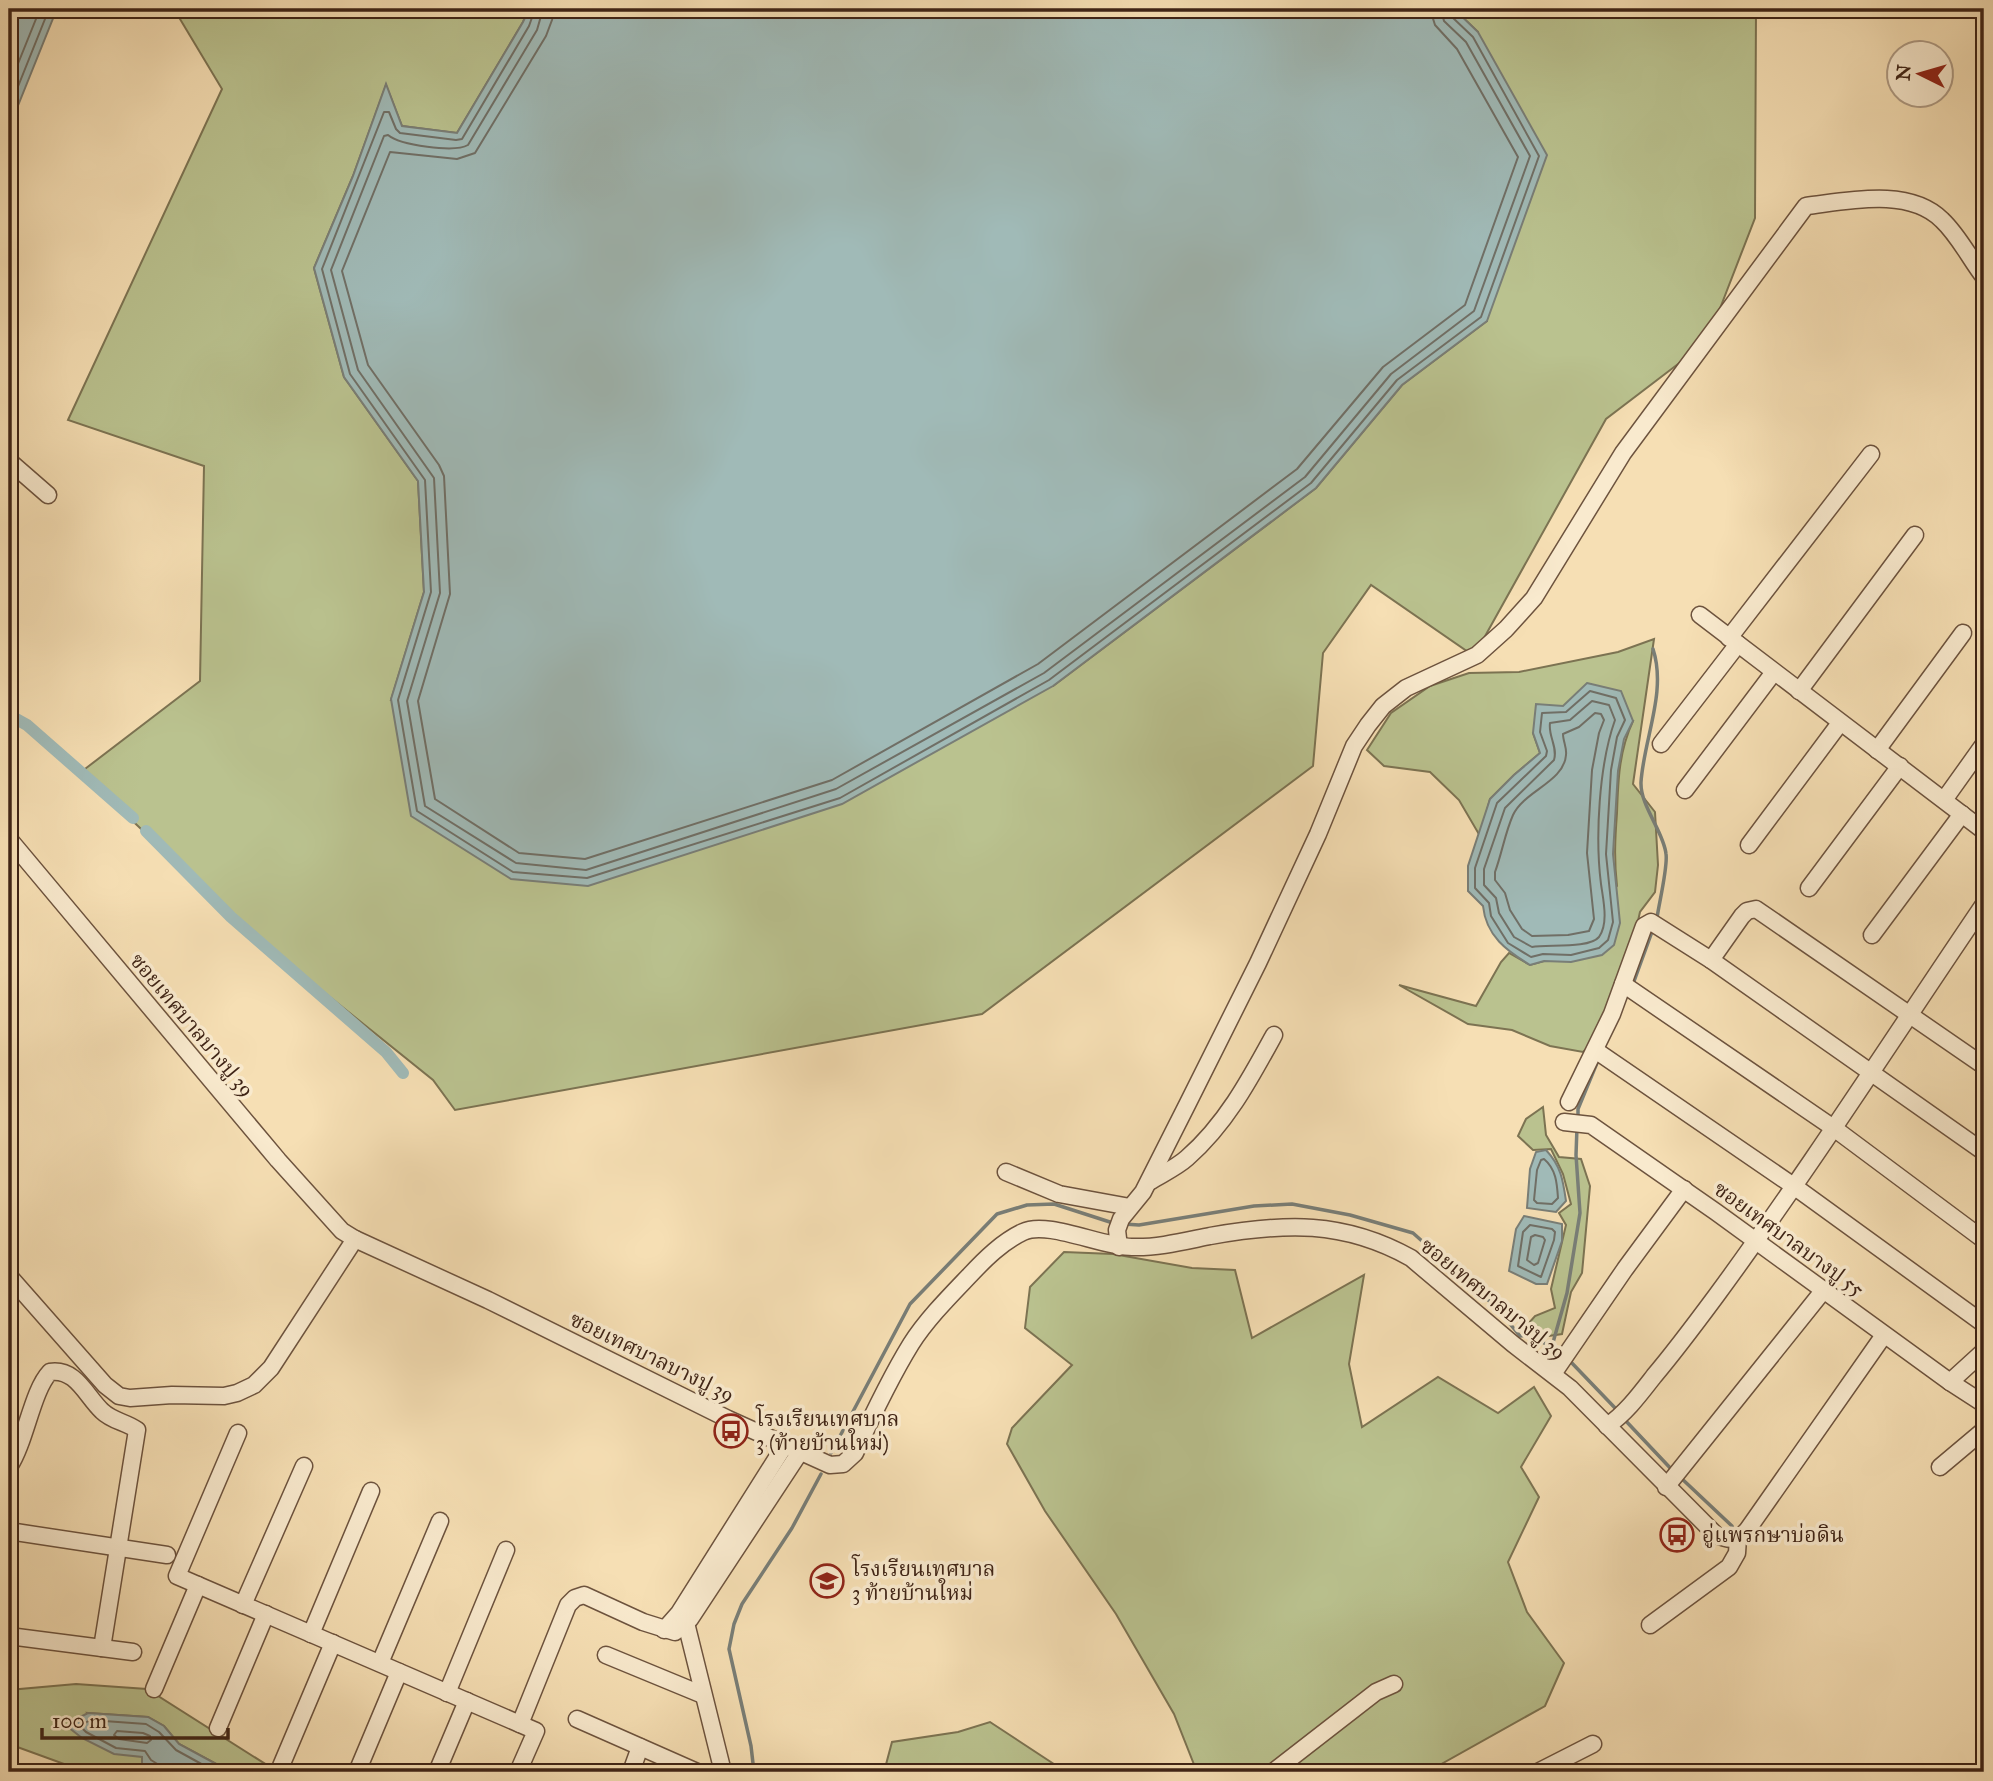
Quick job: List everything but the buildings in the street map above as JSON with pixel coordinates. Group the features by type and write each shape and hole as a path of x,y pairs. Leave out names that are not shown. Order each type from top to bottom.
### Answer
{"street":[{"path":"1006,1172 1059,1194 1122,1226 1149,1182 1258,963 1318,834 1344,768 1367,725 1382,706 1406,688 1477,655 1506,629 1534,598 1623,453 1806,206 1881,199 1917,204 1940,218 1984,276"},
{"path":"1661,744 1871,454"},
{"path":"9,461 48,495"},
{"path":"1799,691 1915,535"},
{"path":"1700,615 1984,831"},
{"path":"1877,750 1964,633"},
{"path":"1685,790 1774,672"},
{"path":"1749,845 1840,723"},
{"path":"1944,800 1984,744"},
{"path":"1809,888 1900,766"},
{"path":"1872,935 1962,814"},
{"name":"ซอยเทศบาลบางปู 39","path":"9,839 332,1222 355,1239 830,1465 837,1466 849,1461 911,1345 925,1325 982,1261 1025,1231 1038,1228 1122,1226 1153,1246 1268,1226 1299,1226 1365,1237 1411,1258 1513,1344 1556,1368 1616,1419 1673,1478 1715,1534 1723,1538 1738,1538"},
{"path":"1616,1419 1683,1341 1795,1187 1984,904"},
{"path":"1711,960 1746,911 1756,909 1984,1066"},
{"path":"1569,1102 1601,1053 1627,987 1644,926 1655,924 1711,960 1984,1152"},
{"path":"1627,987 1835,1129 1984,1240"},
{"path":"1149,1182 1186,1159 1219,1125 1242,1093 1274,1035"},
{"path":"1601,1053 1795,1187 1984,1324"},
{"name":"ซอยเทศบาลบางปู 55","path":"1573,1123 1591,1125 1984,1404"},
{"path":"1556,1368 1684,1189"},
{"path":"9,1276 105,1385 119,1396 224,1396 254,1385 271,1368 355,1239"},
{"path":"1673,1478 1823,1291"},
{"path":"1650,1625 1728,1567 1737,1553 1738,1538 1748,1529 1884,1335"},
{"path":"1950,1382 1984,1351"},
{"path":"9,1467 16,1456 46,1375 50,1372 60,1371 75,1380 101,1411 136,1430 102,1648"},
{"path":"1940,1467 1984,1430"},
{"path":"238,1433 177,1576 536,1731 518,1772"},
{"path":"520,1724 568,1605 575,1598 584,1595 664,1630 675,1632 685,1623 793,1448"},
{"path":"664,1630 679,1613 793,1448"},
{"path":"243,1605 304,1466"},
{"path":"311,1634 371,1491"},
{"path":"380,1663 440,1521"},
{"path":"9,1531 167,1555"},
{"path":"447,1693 506,1550"},
{"path":"153,1689 198,1585"},
{"path":"218,1728 266,1614"},
{"path":"685,1623 723,1772"},
{"path":"9,1636 133,1652"},
{"path":"281,1766 333,1643"},
{"path":"606,1655 703,1695"},
{"path":"357,1772 400,1672"},
{"path":"1273,1772 1376,1692 1394,1684"},
{"path":"438,1772 467,1701"},
{"path":"577,1719 697,1772"},
{"path":"1538,1772 1593,1744"},
{"path":"631,1772 640,1747"}],"green space":[{"path":"174,9 529,9 457,133 402,126 386,85 353,176 314,268 344,377 418,481 424,592 391,700 1053,686 1316,488 1402,385 1487,321 1478,32 1454,9 1756,9 1755,218 1707,342 1606,419 1474,656 1371,585 1323,653 1313,766 982,1014 455,1110 433,1080 254,936 81,772 200,681 204,466 68,420 222,89"},
{"path":"1654,639 1633,784 1655,812 1658,865 1655,892 1640,912 1625,978 1602,1034 1583,1052 1550,1046 1512,1030 1468,1024 1399,985 1476,1006 1509,953 1530,965 1544,961 1617,886 1615,849 1619,778 1622,755 1633,721 1563,706 1533,733 1540,753 1490,799 1480,836 1459,800 1430,772 1384,766 1367,750 1391,713 1430,686 1469,673 1519,672 1618,652"},
{"path":"1543,1107 1546,1135 1559,1157 1581,1159 1590,1186 1582,1273 1571,1292 1562,1334 1535,1338 1528,1324 1535,1316 1555,1308 1551,1289 1566,1225 1559,1213 1571,1204 1563,1174 1551,1149 1533,1150 1518,1136 1526,1119"},
{"path":"1064,1252 1113,1254 1192,1268 1235,1270 1252,1338 1364,1275 1349,1364 1362,1427 1438,1377 1498,1413 1534,1387 1551,1416 1521,1467 1539,1497 1508,1562 1527,1612 1564,1663 1545,1706 1427,1772 1197,1772 1174,1714 1116,1614 1045,1511 1007,1444 1012,1428 1072,1365 1025,1328 1030,1287"},
{"path":"76,1684 147,1689 278,1772 231,1772 179,1744 164,1726 148,1717 88,1713 143,1757 142,1765 162,1772 86,1772 9,1744 9,1690"},
{"path":"990,1722 1066,1772 884,1772 892,1742 958,1732"}],"water":[{"path":"9,9 56,11 9,128"},
{"path":"529,9 1454,9 1478,32 1547,155 1487,321 1402,385 1316,488 1053,686 842,804 588,886 511,879 411,816 391,699 424,592 418,481 344,377 314,268 353,176 386,84 402,126 457,133"},
{"path":"1587,683 1621,691 1633,721 1624,739 1618,771 1613,854 1620,923 1614,945 1602,955 1571,962 1544,961 1530,965 1513,954 1493,934 1483,906 1468,891 1468,866 1490,799 1540,753 1533,733 1536,704 1563,706"},
{"path":"1546,1150 1558,1168 1565,1193 1566,1201 1556,1212 1527,1208 1530,1169 1536,1152"},
{"path":"1524,1216 1562,1224 1562,1241 1547,1284 1536,1284 1509,1271 1516,1229"},
{"path":"88,1713 148,1717 164,1726 179,1744 231,1772 162,1772 142,1765 142,1757 114,1754 82,1738 68,1727 72,1721"}],"waterway":[{"path":"1653,649 1657,665 1656,698 1641,782 1644,800 1666,854 1657,918"},
{"path":"9,715 27,725 133,818"},
{"path":"146,831 231,917 386,1052 403,1073"},
{"path":"1633,984 1653,929"},
{"path":"1578,1120 1578,1109 1599,1058"},
{"path":"1552,1346 1567,1293 1580,1213 1577,1127"},
{"path":"831,1453 910,1304 997,1214 1027,1205 1054,1204 1113,1223"},
{"path":"1124,1224 1139,1225 1254,1206 1292,1204 1350,1215 1413,1233 1496,1307 1520,1336 1529,1335 1561,1352"},
{"path":"1569,1360 1617,1410"},
{"path":"1624,1419 1674,1472"},
{"path":"754,1772 751,1746 729,1649 734,1624 742,1604 792,1528 821,1474"},
{"path":"1680,1477 1732,1526"}],"place":[{"name":"โรงเรียนเทศบาล 3 (ท้ายบ้านใหม่)","path":"731,1431"},
{"name":"อู่แพรกษาบ่อดิน","path":"1677,1535"},
{"name":"โรงเรียนเทศบาล 3 ท้ายบ้านใหม่","path":"827,1581"}]}
